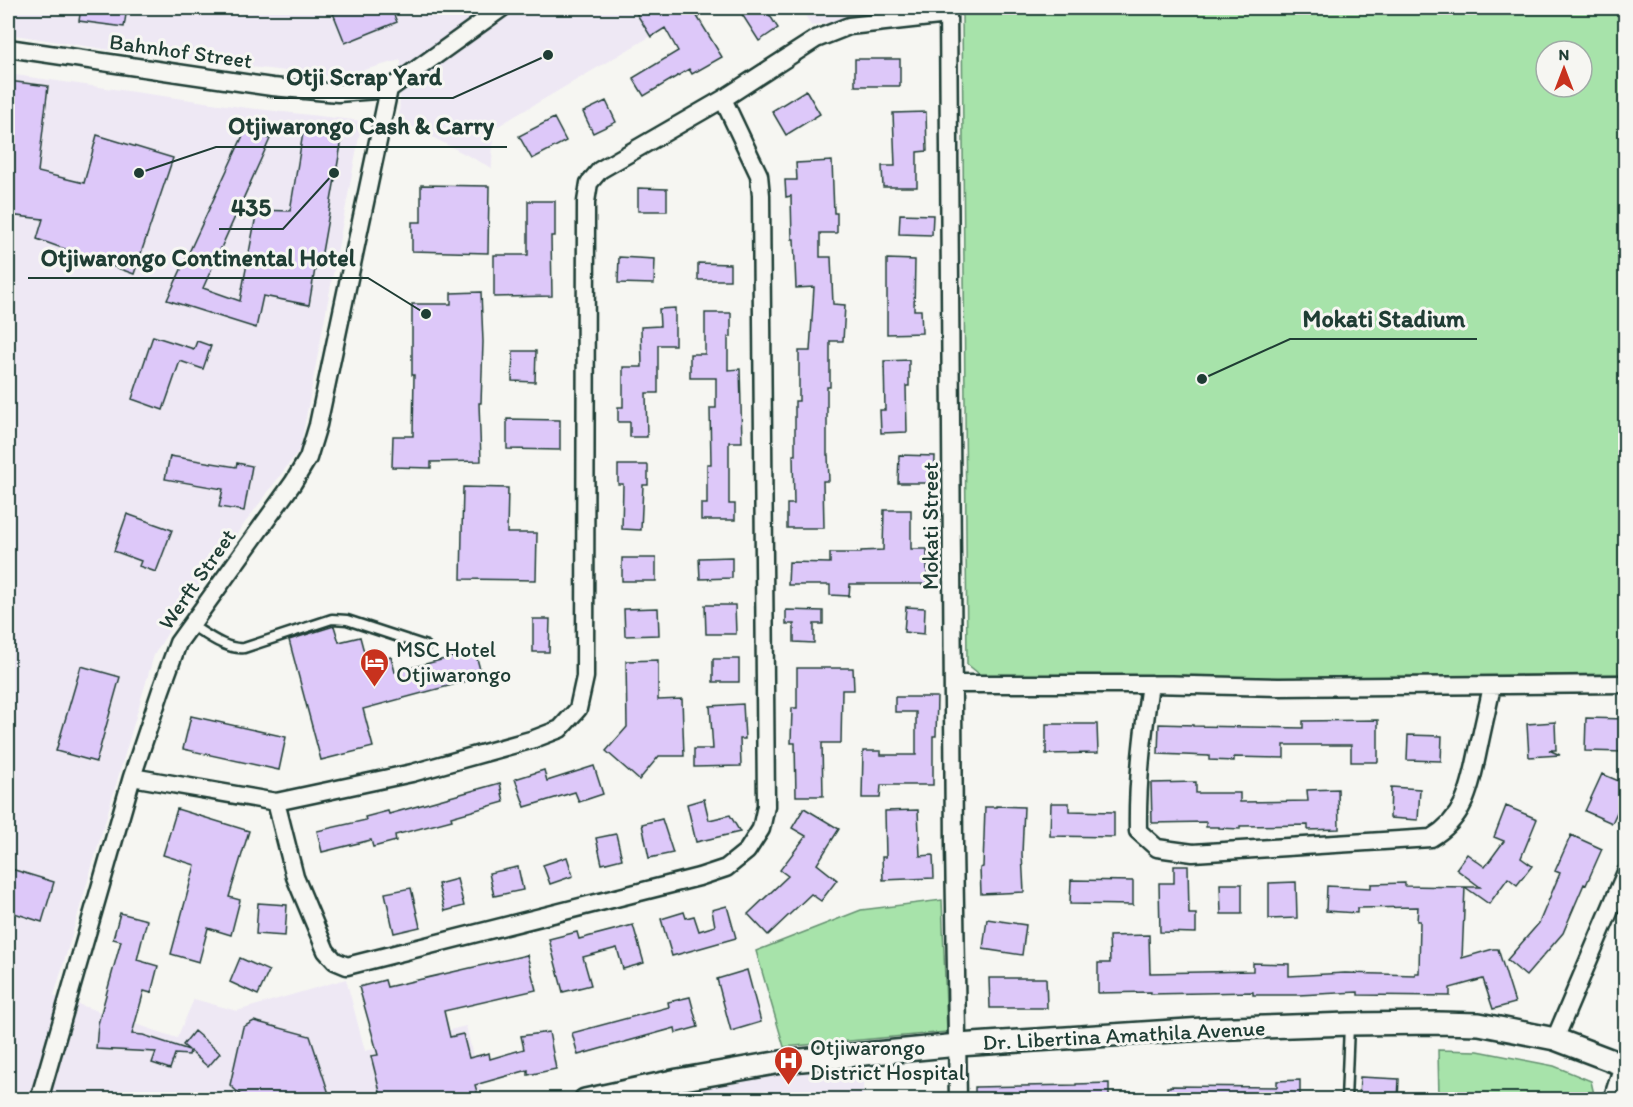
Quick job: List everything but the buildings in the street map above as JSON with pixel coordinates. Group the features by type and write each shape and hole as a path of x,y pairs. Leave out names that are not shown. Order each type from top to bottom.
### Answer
{"street":[{"path":"388,89 502,8"},
{"path":"132,777 276,802 412,773 534,739 560,729 578,709 585,677 586,202 589,183 600,170 723,99 816,39 849,26 948,11"},
{"name":"Mokati Street","path":"948,11 958,1100"},
{"name":"Bahnhof Street","path":"8,48 272,87 338,93 388,89"},
{"name":"Werft Street","path":"39,1100 132,777 178,643 293,483 308,458 318,425 388,89"},
{"path":"276,802 295,877 326,951 334,961 347,966 699,877 726,868 747,851 761,829 766,806 761,195 759,176 723,99"},
{"path":"953,684 1150,684 1279,687 1626,684"},
{"path":"1150,684 1141,744 1137,804 1138,831 1157,848 1193,853 1431,838 1445,830 1459,811 1470,789 1492,686"},
{"path":"1556,1039 1626,872"},
{"name":"Dr. Libertina Amathila Avenue","path":"585,1100 678,1080 781,1062 958,1045 1203,1029 1349,1024 1479,1024 1556,1039 1624,1066"},
{"path":"1612,1100 1624,1066"}],"lane":[{"path":"191,625 236,649 332,619 347,620 426,646"},
{"path":"1346,1100 1349,1024"}],"shaded area":[{"path":"8,8 699,8 493,129 492,168 399,120 401,60 337,77 123,52 8,34"},
{"path":"801,8 897,8 811,26"},
{"path":"8,74 240,107 362,121 300,449 192,594 154,655 54,996 177,1038 194,999 237,1011 346,979 365,1051 466,1026 483,1099 8,1100"},
{"name":"Otjiwarongo District Hospital","path":"863,1066 863,1099 635,1100 782,1074"}],"green space":[{"path":"962,8 1625,8 1625,674 1278,678 983,677 967,664"},
{"path":"942,900 947,1032 784,1047 756,951 861,910"},
{"path":"1438,1050 1478,1051 1554,1066 1591,1081 1595,1099 1439,1099"}],"place":[{"name":"Otji Scrap Yard","path":"548,55"},
{"name":"Otjiwarongo Cash & Carry","path":"139,173"},
{"name":"435","path":"334,173"},
{"name":"Otjiwarongo Continental Hotel","path":"426,314"},
{"name":"Mokati Stadium","path":"1202,379"},
{"name":"MSC Hotel Otjiwarongo","path":"375,688"},
{"name":"Otjiwarongo District Hospital","path":"789,1086"}]}
